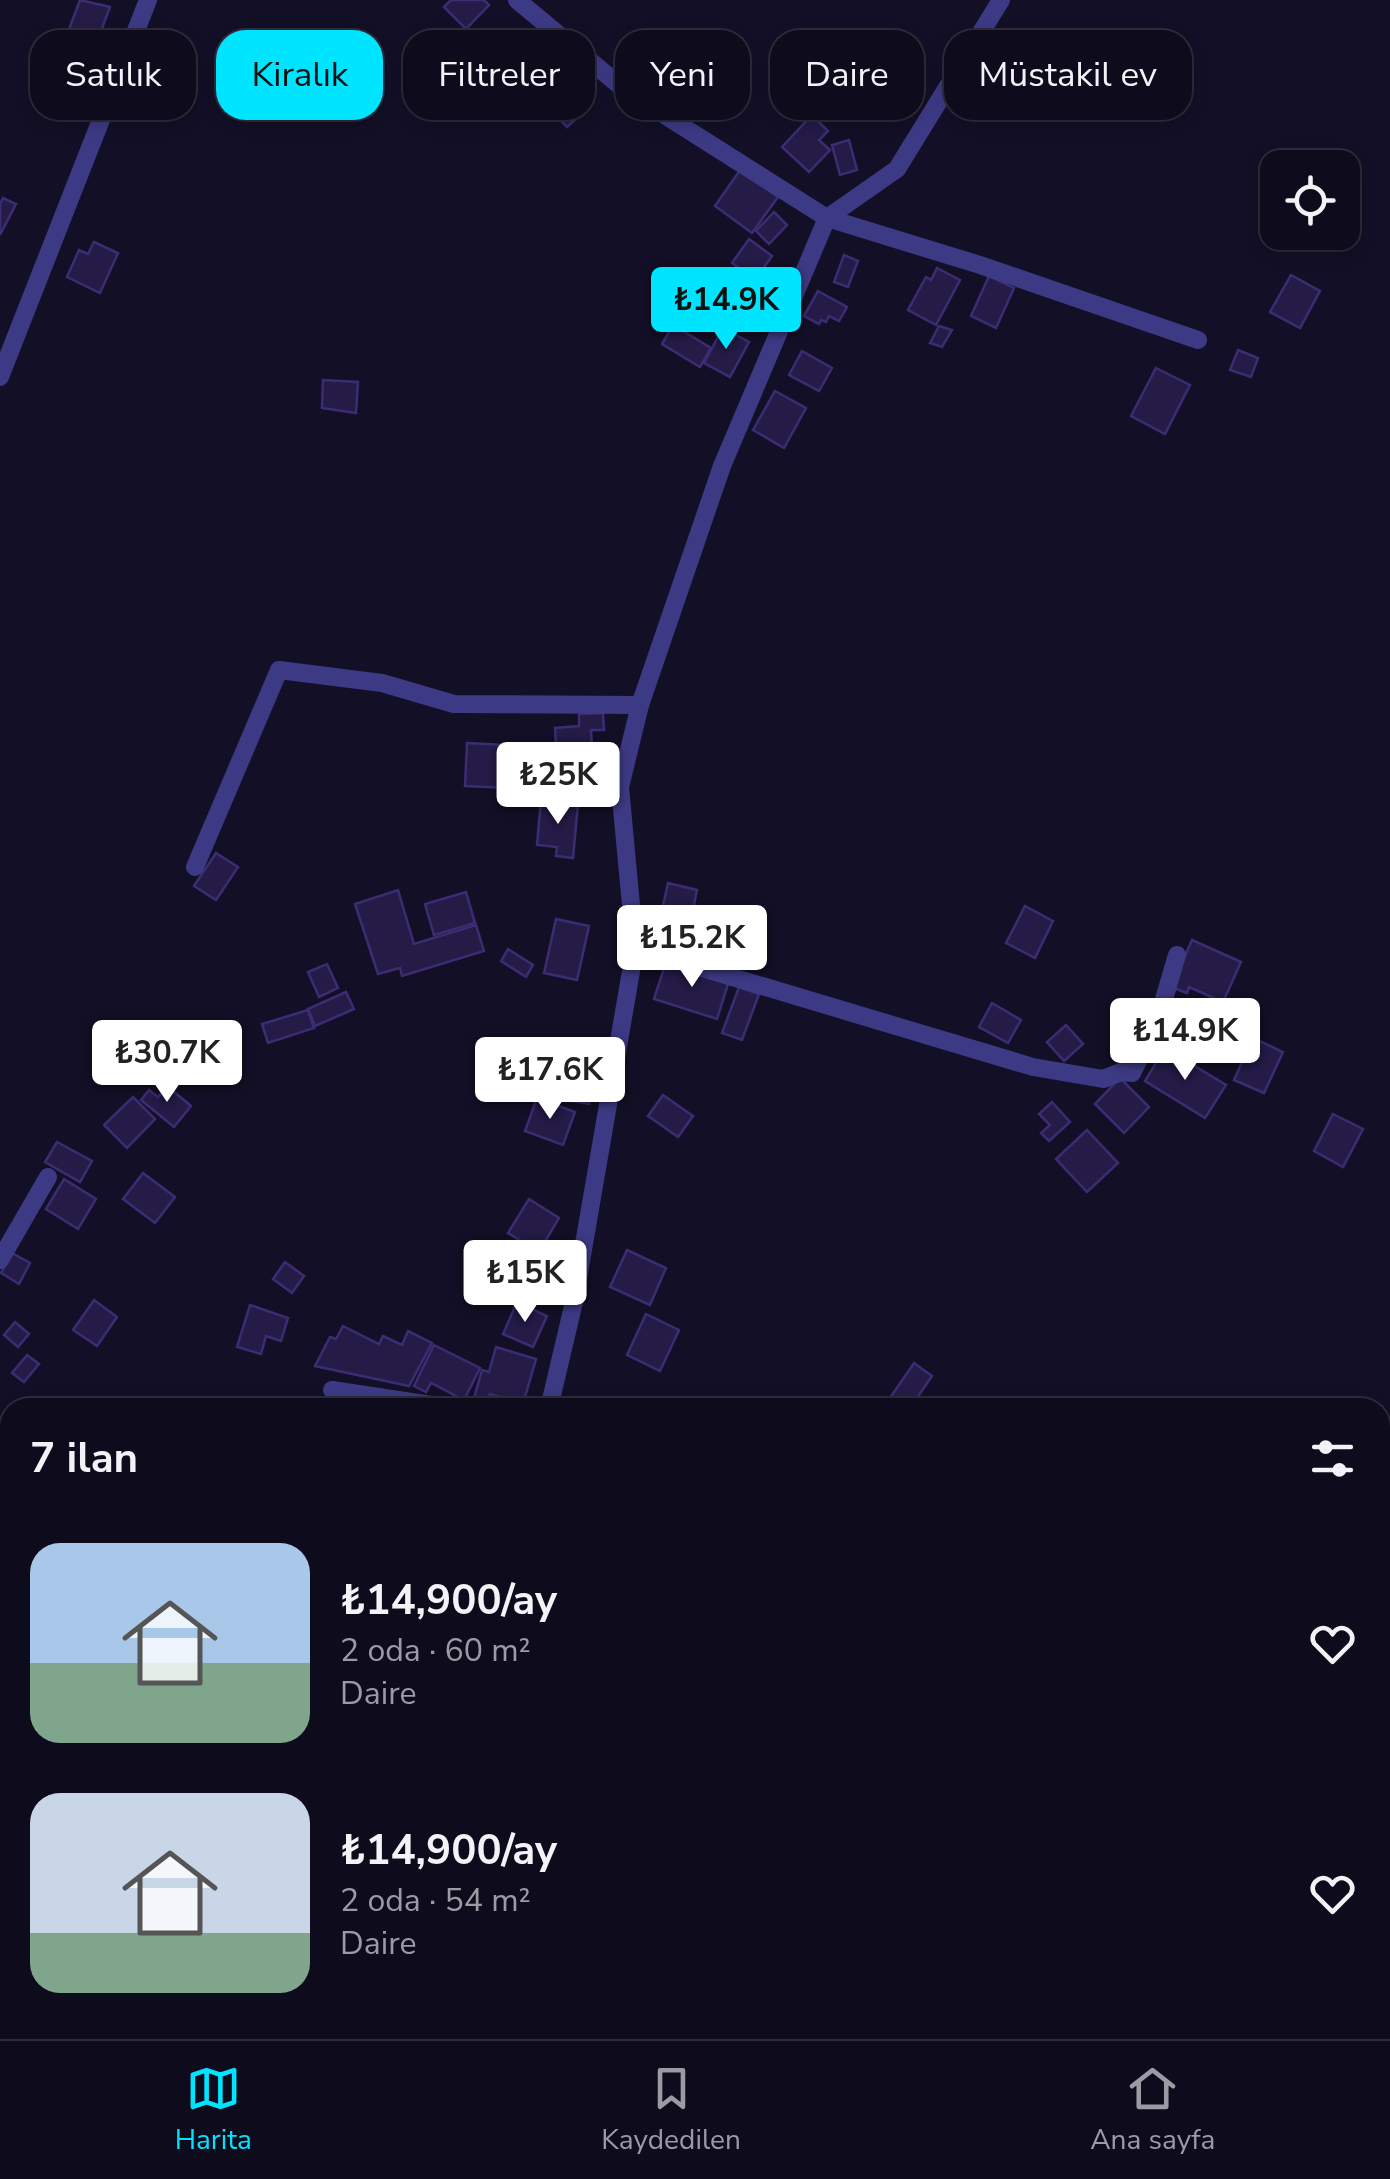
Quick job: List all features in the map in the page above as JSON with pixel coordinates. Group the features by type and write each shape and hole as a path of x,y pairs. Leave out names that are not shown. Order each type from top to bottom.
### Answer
{"street":[{"path":"0,377 148,0"},
{"path":"517,0 626,90 827,218 980,265 1198,340"},
{"path":"551,1398 574,1302 635,948 620,787 640,705 722,466 827,218 897,169 1001,0"},
{"path":"195,867 278,670 382,683 454,704 640,705"},
{"path":"526,778 620,787"},
{"path":"635,948 1032,1067 1104,1079 1121,1072 1132,1073 1157,1022 1177,955"},
{"path":"0,1260 48,1178"},
{"path":"332,1390 385,1398"}],"building":[{"path":"80,0 110,7 101,30 69,30"},
{"path":"451,0 484,0 489,5 466,29 444,7"},
{"path":"807,120 817,120 828,131 819,140 830,150 809,172 782,147"},
{"path":"849,140 857,170 840,175 832,145"},
{"path":"740,170 778,197 752,233 715,206"},
{"path":"3,198 16,204 0,235 0,204"},
{"path":"774,212 787,225 769,244 756,231"},
{"path":"749,239 772,256 755,280 732,263"},
{"path":"94,242 118,253 100,293 67,277 79,250 88,254"},
{"path":"844,255 858,261 848,287 834,282"},
{"path":"937,268 960,280 936,325 908,310 926,277 931,280"},
{"path":"1291,275 1320,291 1300,328 1270,312"},
{"path":"989,276 1014,288 996,328 971,316"},
{"path":"713,290 729,299 722,312 706,303"},
{"path":"818,291 847,307 839,321 829,316 819,324 804,316"},
{"path":"673,325 711,348 700,367 662,344"},
{"path":"939,326 952,330 942,347 930,343"},
{"path":"723,328 749,342 730,377 704,363"},
{"path":"1238,350 1258,358 1251,377 1230,370"},
{"path":"802,351 832,368 819,391 789,375"},
{"path":"1156,368 1190,385 1165,434 1131,416"},
{"path":"323,380 358,382 356,413 322,408"},
{"path":"775,391 806,408 784,448 753,430"},
{"path":"603,713 604,730 591,730 593,763 557,764 555,728 579,726 579,714"},
{"path":"467,743 504,745 503,766 511,767 510,788 465,786"},
{"path":"541,800 578,804 573,858 556,856 557,847 537,845"},
{"path":"216,853 238,867 216,900 194,886"},
{"path":"668,883 697,890 688,935 658,929"},
{"path":"398,890 414,944 476,925 484,951 402,976 400,968 378,974 355,904"},
{"path":"466,892 475,923 434,935 425,904"},
{"path":"1025,906 1053,921 1035,958 1006,943"},
{"path":"556,919 589,926 577,980 544,973"},
{"path":"1192,940 1241,962 1223,1002 1189,987 1187,993 1171,987"},
{"path":"508,949 533,965 526,977 501,961"},
{"path":"666,962 729,981 717,1019 654,999"},
{"path":"327,964 338,988 319,997 308,972"},
{"path":"739,987 759,994 742,1040 722,1033"},
{"path":"346,992 354,1009 315,1026 308,1009"},
{"path":"992,1003 1021,1020 1008,1043 979,1027"},
{"path":"308,1010 314,1028 268,1043 262,1024"},
{"path":"1066,1025 1083,1044 1064,1061 1047,1042"},
{"path":"1253,1038 1283,1052 1264,1093 1234,1080"},
{"path":"163,1043 179,1050 173,1063 157,1056"},
{"path":"581,1045 598,1048 589,1104 572,1101"},
{"path":"1165,1048 1226,1085 1205,1118 1145,1081"},
{"path":"1120,1078 1149,1107 1124,1133 1095,1104"},
{"path":"167,1086 191,1106 174,1127 141,1100 149,1090 158,1097"},
{"path":"663,1095 693,1116 678,1137 648,1116"},
{"path":"133,1097 155,1119 127,1148 104,1125"},
{"path":"537,1098 575,1112 563,1145 525,1131"},
{"path":"1052,1102 1070,1122 1049,1141 1041,1133 1050,1125 1039,1114"},
{"path":"1333,1114 1363,1129 1343,1167 1314,1151"},
{"path":"1087,1130 1118,1163 1087,1192 1056,1159"},
{"path":"57,1142 92,1161 80,1182 45,1162"},
{"path":"143,1173 175,1197 155,1223 123,1199"},
{"path":"64,1179 96,1199 78,1229 46,1209"},
{"path":"529,1199 559,1218 539,1252 508,1233"},
{"path":"627,1250 666,1268 650,1305 610,1287"},
{"path":"12,1253 30,1263 19,1284 1,1273"},
{"path":"285,1262 304,1276 292,1293 273,1279"},
{"path":"94,1300 117,1317 97,1346 73,1330"},
{"path":"517,1302 547,1316 533,1347 503,1334"},
{"path":"250,1305 288,1318 281,1341 266,1336 261,1354 237,1347"},
{"path":"646,1314 679,1330 660,1371 627,1355"},
{"path":"15,1322 29,1334 18,1347 4,1335"},
{"path":"343,1326 379,1344 383,1336 402,1345 408,1331 432,1343 409,1386 315,1366 330,1337 336,1339"},
{"path":"434,1345 480,1368 465,1398 431,1383 426,1392 414,1386"},
{"path":"496,1347 536,1359 525,1398 490,1394 489,1398 474,1398 482,1370 489,1372"},
{"path":"27,1355 39,1364 24,1382 12,1373"},
{"path":"914,1363 932,1376 917,1398 890,1398"}]}
